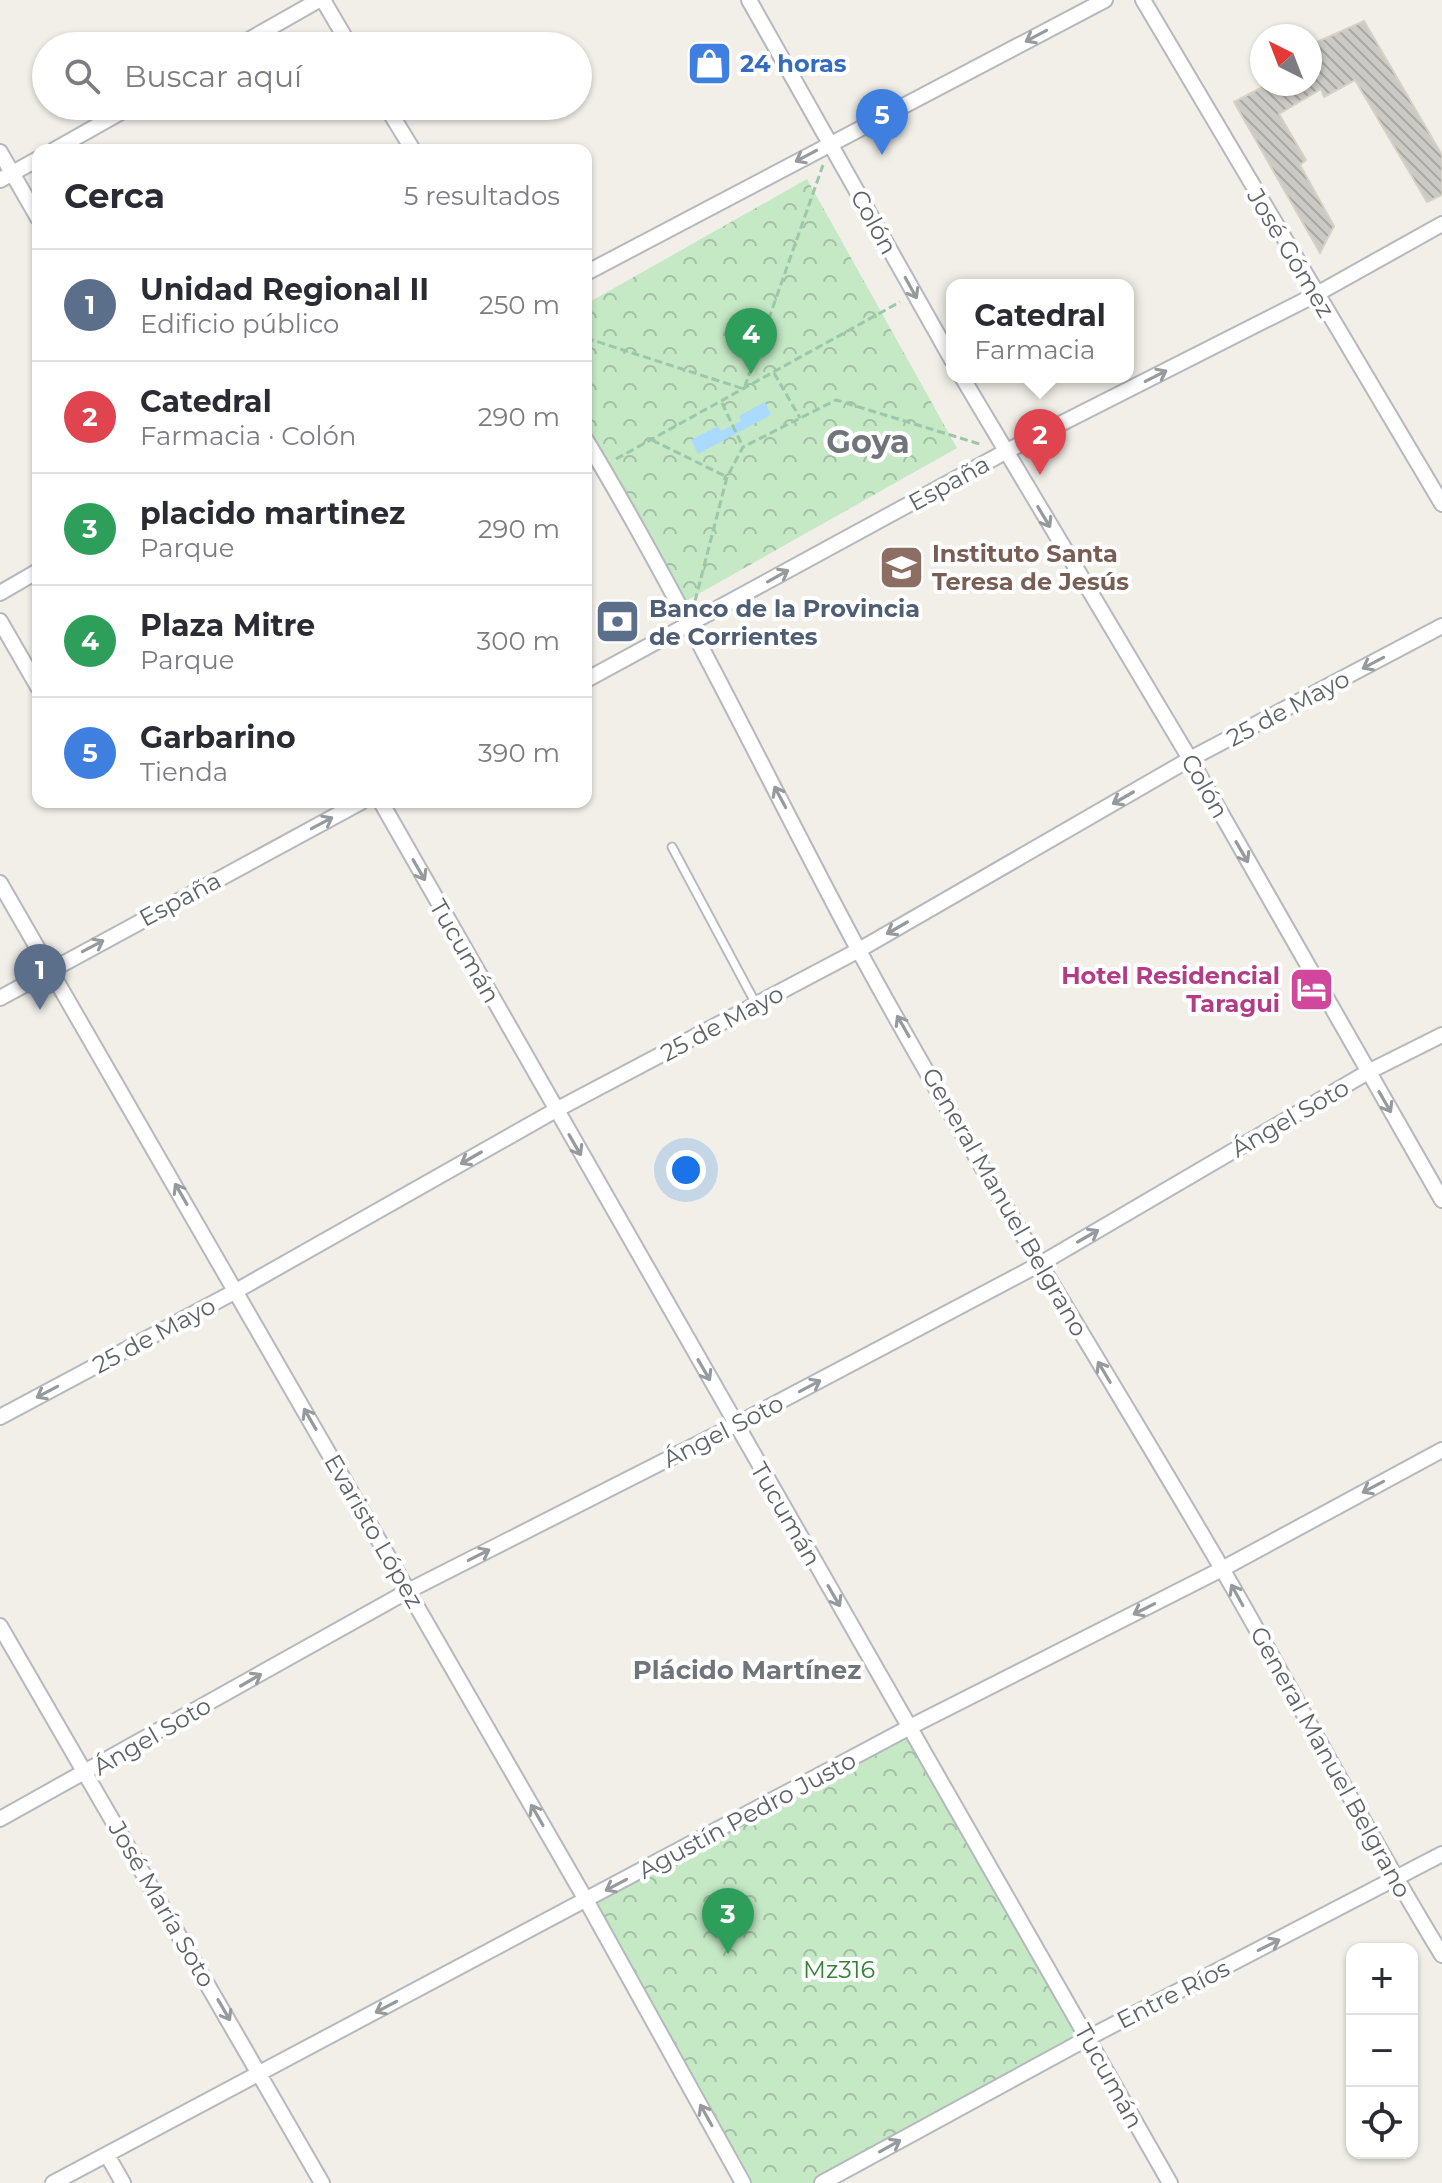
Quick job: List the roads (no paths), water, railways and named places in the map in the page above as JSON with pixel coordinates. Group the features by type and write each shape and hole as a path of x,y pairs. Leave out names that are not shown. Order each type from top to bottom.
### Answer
{"street":[{"path":"263,32 321,0 341,32"},
{"name":"Colón","path":"749,0 946,350"},
{"path":"592,270 1105,0"},
{"name":"José Gómez","path":"1143,0 1315,295 1442,504"},
{"path":"65,144 107,120"},
{"path":"395,120 409,144"},
{"path":"0,152 6,177 32,210"},
{"path":"6,177 32,162"},
{"name":"España","path":"592,677 1005,452 1315,295 1442,224"},
{"name":"Colón","path":"965,383 1190,759 1442,1200"},
{"name":"General Manuel Belgrano","path":"592,450 690,624 859,950 1040,1264 1222,1569 1396,1880 1442,1955"},
{"path":"0,593 32,574"},
{"path":"0,621 32,677"},
{"name":"25 de Mayo","path":"0,1417 236,1291 556,1110 859,950 1190,759 1442,626"},
{"name":"España","path":"0,998 350,808"},
{"name":"Tucumán","path":"384,808 1170,2183"},
{"name":"Evaristo López","path":"0,883 586,1900 743,2183"},
{"name":"Ángel Soto","path":"0,1819 408,1591 735,1425 1040,1264 1368,1072 1442,1035"},
{"name":"Agustín Pedro Justo","path":"53,2183 910,1727 1222,1569 1442,1450"},
{"name":"José María Soto","path":"0,1626 322,2183"},
{"name":"Entre Ríos","path":"822,2183 1088,2038 1442,1854"},
{"path":"107,2155 123,2183"}],"lane":[{"path":"672,847 756,1004"}],"water":[{"path":"765,402 771,415 698,454 691,440 718,426 721,431 741,421 739,416"}],"place":[{"name":"24 horas","path":"709,63"},
{"name":"Garbarino","path":"882,155"},
{"name":"Plaza Mitre","path":"751,374"},
{"name":"Catedral","path":"1040,475"},
{"name":"Instituto Santa Teresa de Jesús","path":"901,567"},
{"name":"Banco de la Provincia de Corrientes","path":"618,622"},
{"name":"Hotel Residencial Taragui","path":"1311,989"},
{"name":"Unidad Regional II","path":"40,1010"},
{"name":"placido martinez","path":"728,1954"}],"district":[{"name":"Goya","path":"868,441"},
{"name":"Plácido Martínez","path":"747,1670"}],"park label":[{"name":"Mz316","path":"839,1969"}]}
